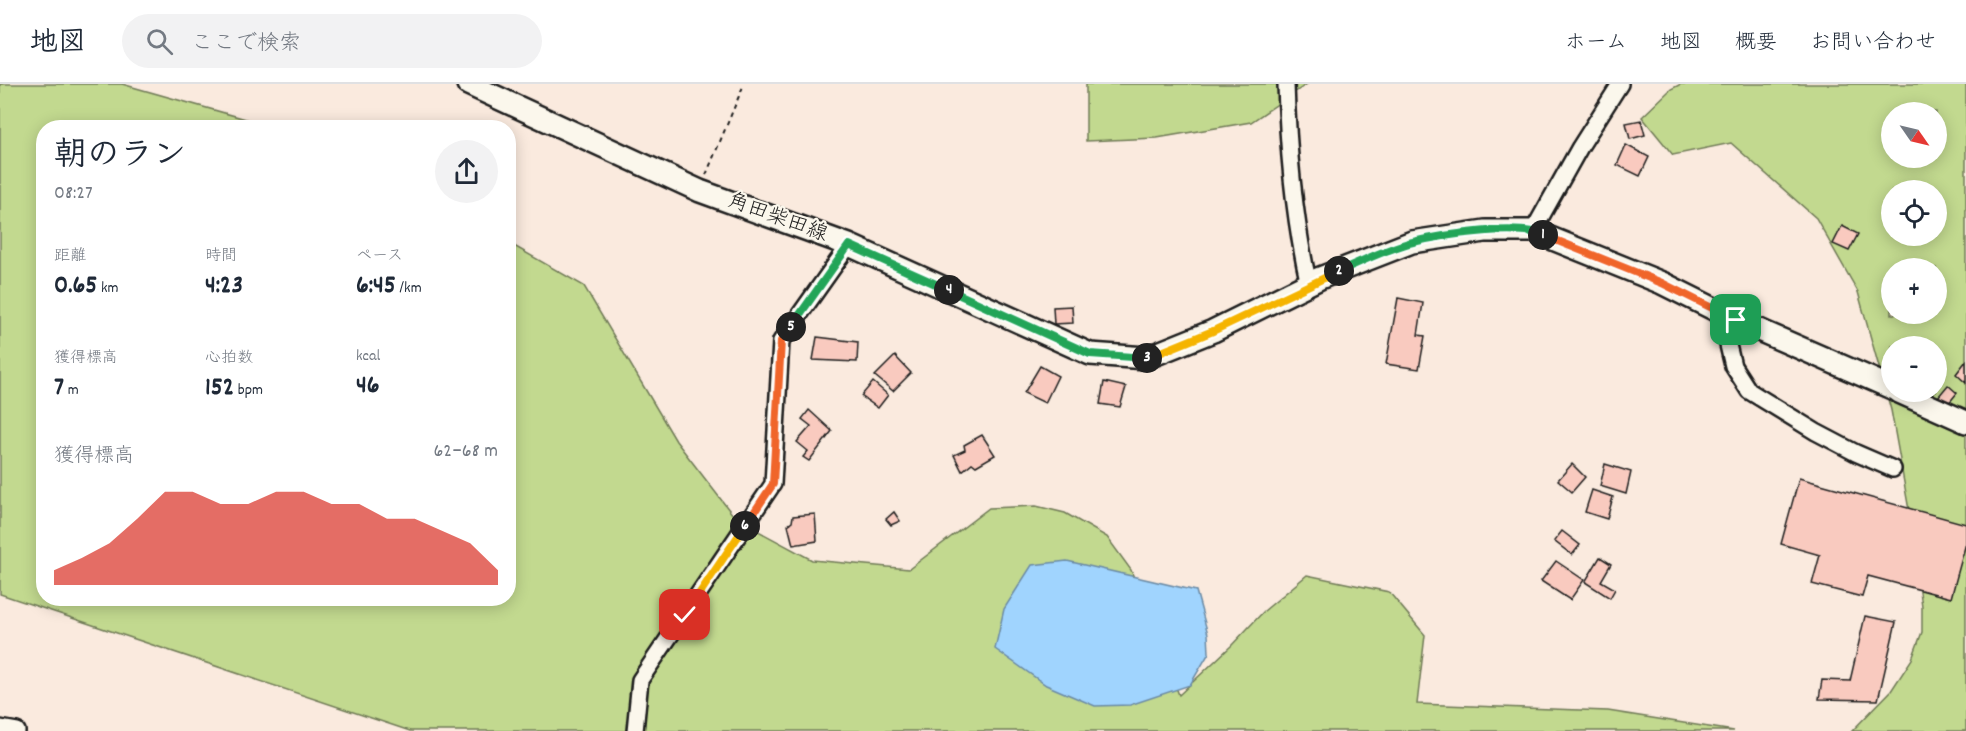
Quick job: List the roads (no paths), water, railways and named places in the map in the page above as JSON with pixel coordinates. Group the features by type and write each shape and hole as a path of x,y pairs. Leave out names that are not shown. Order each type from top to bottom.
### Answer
{"main road":[{"name":"角田柴田線","path":"468,84 700,191 849,245 1090,354 1146,358 1213,331 1320,278 1412,242 1485,231 1533,231 1662,283 1736,320 1881,383"},
{"path":"1921,402 1966,422"}],"street":[{"path":"1286,84 1288,145 1299,242 1309,285"},
{"path":"1533,231 1580,147 1620,84"},
{"path":"635,731 640,680 773,484 781,341 849,245"},
{"path":"1736,320 1728,345 1733,366 1749,391 1816,432 1893,469"},
{"path":"0,728 17,731"}],"water":[{"path":"1067,561 1196,591 1208,634 1209,653 1190,685 1130,705 1095,706 1046,685 995,649 1004,609 1032,565"}]}
